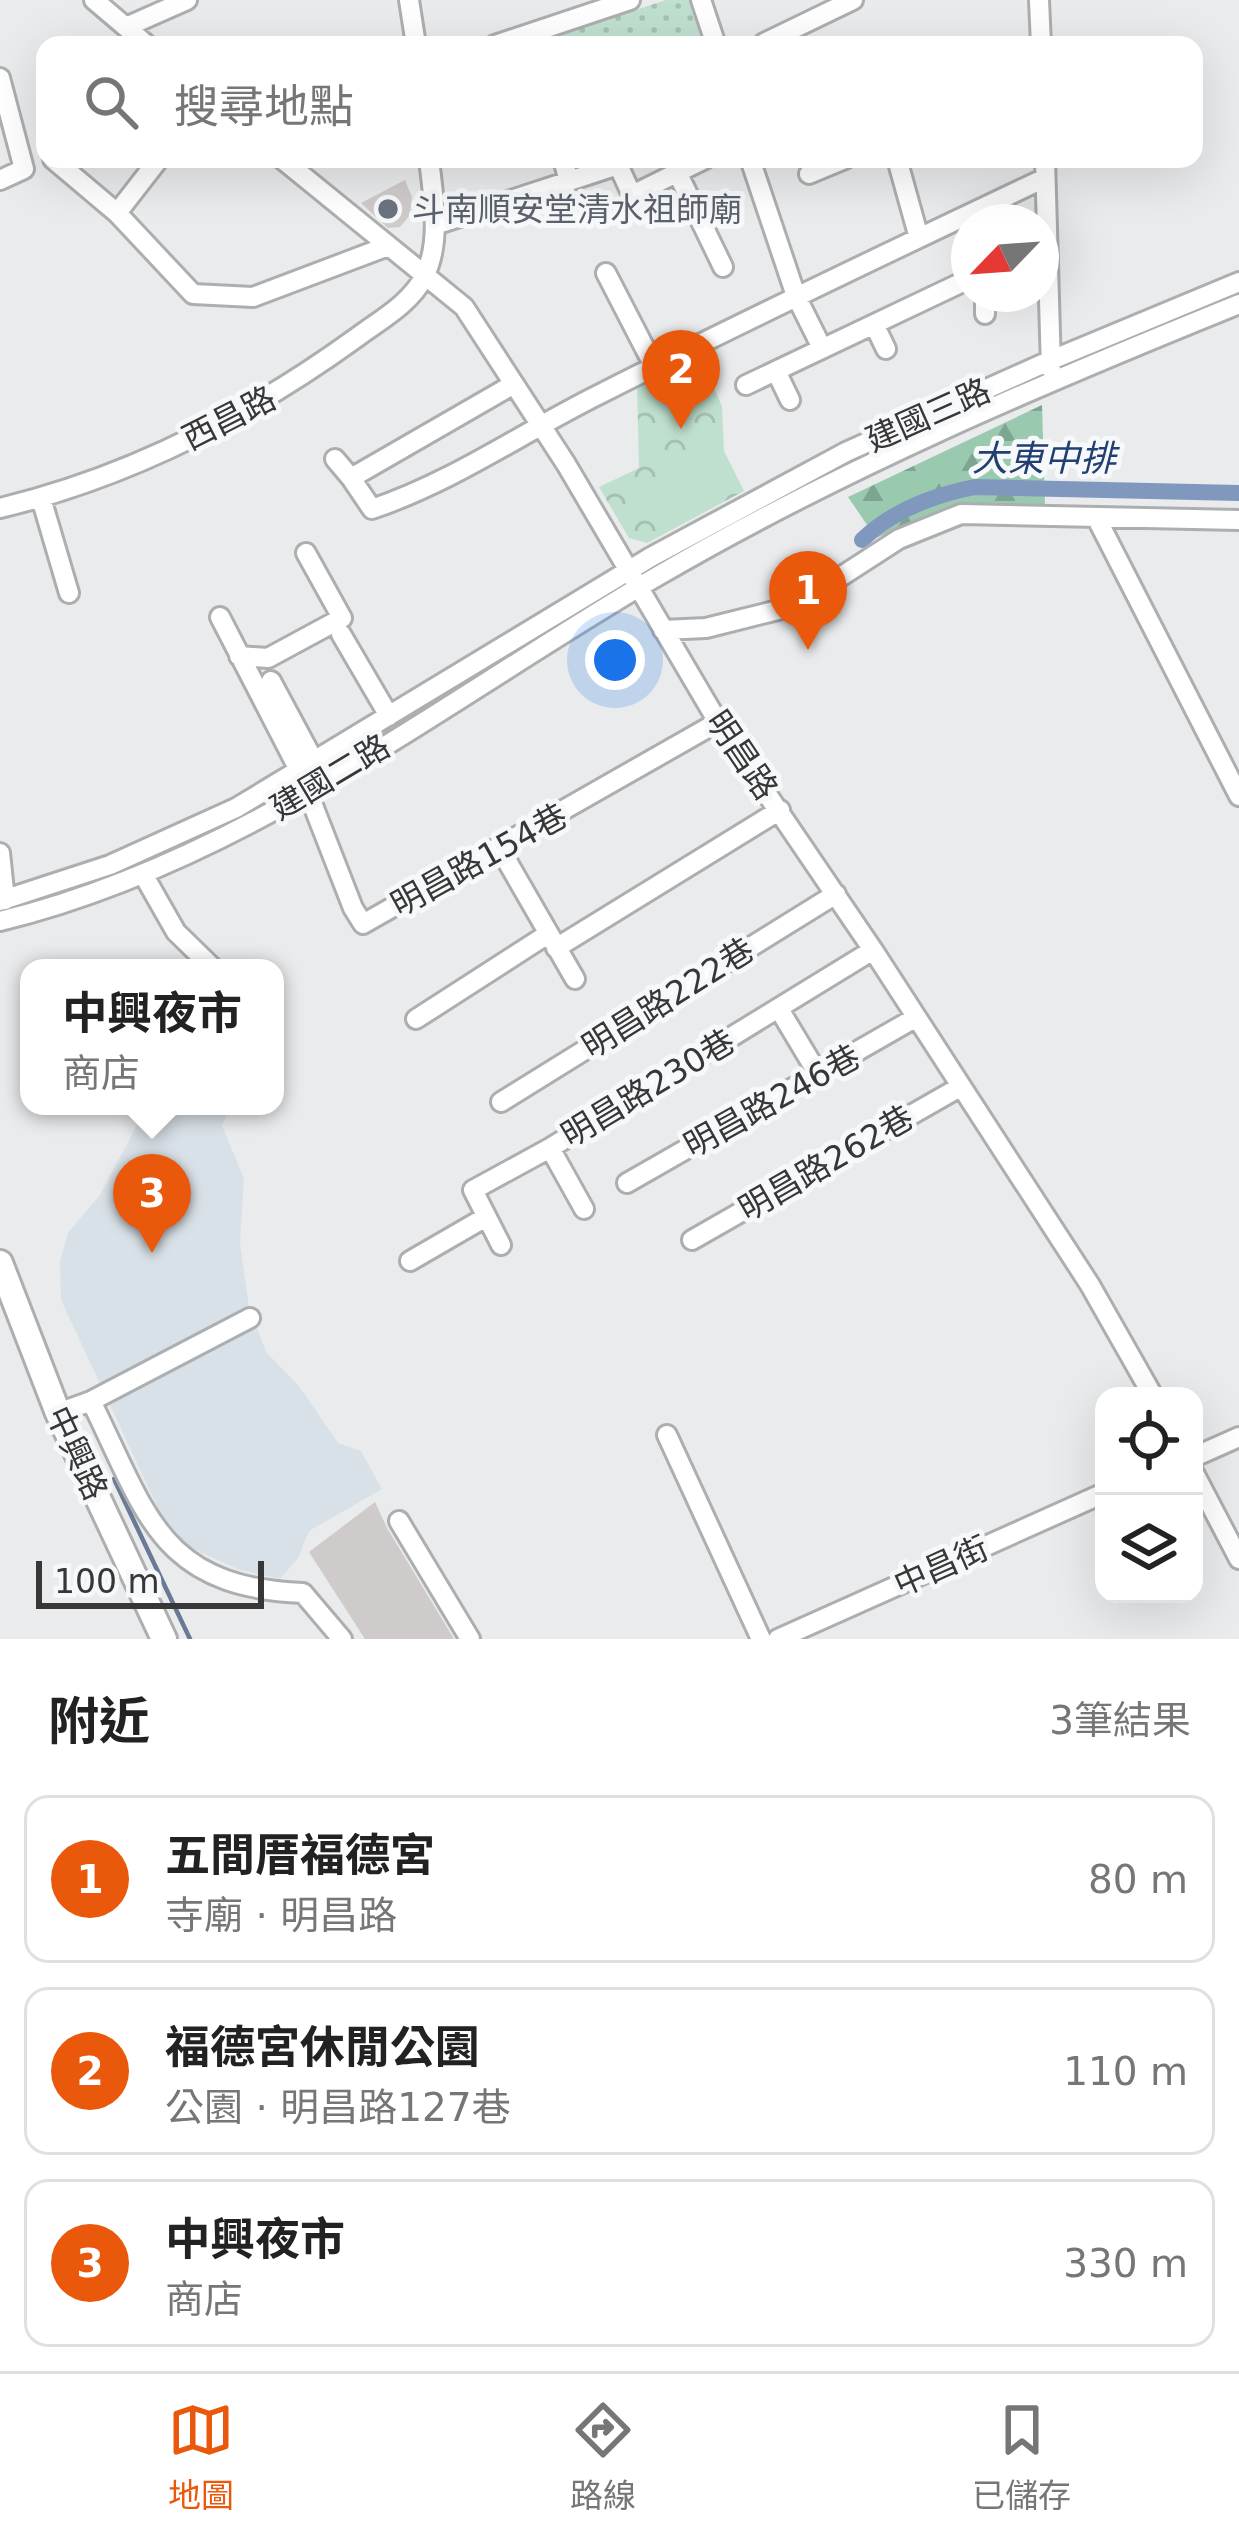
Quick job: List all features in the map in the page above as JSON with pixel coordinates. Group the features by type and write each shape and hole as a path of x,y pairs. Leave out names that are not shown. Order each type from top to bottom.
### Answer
{"main road":[{"name":"中興路","path":"0,1263 58,1413 164,1639"}],"street":[{"path":"94,0 136,36"},
{"path":"126,27 187,0"},
{"path":"409,0 415,36"},
{"path":"522,36 630,0"},
{"path":"701,0 713,36"},
{"path":"779,36 855,0 861,20"},
{"path":"1039,0 1041,36"},
{"path":"0,78 24,170"},
{"path":"0,180 36,166"},
{"path":"65,168 117,213 194,294 253,297 388,246"},
{"path":"117,213 152,168"},
{"name":"明昌路","path":"293,168 464,307 540,424 718,722 1102,1303 1148,1387"},
{"path":"426,275 436,224 430,168"},
{"path":"565,168 569,182"},
{"path":"436,224 609,168"},
{"path":"619,168 632,195 689,168"},
{"path":"753,168 796,296 822,348"},
{"path":"809,174 823,168"},
{"path":"900,168 919,238"},
{"path":"995,204 1045,168"},
{"path":"1045,168 1051,370"},
{"path":"678,174 723,267"},
{"path":"335,459 372,508 439,484 540,424 654,366 951,226"},
{"path":"606,273 654,366"},
{"name":"西昌路","path":"0,508 140,462 231,420 287,388 408,300 426,275"},
{"name":"建國三路","path":"1051,370 1239,283"},
{"path":"746,385 951,288"},
{"name":"建國三路","path":"634,579 846,452 1051,370 1239,304"},
{"path":"874,324 886,349"},
{"path":"776,371 790,400"},
{"path":"351,478 514,384"},
{"path":"41,498 69,593"},
{"path":"663,630 706,628 778,610 817,592 899,539 962,514 1239,520"},
{"path":"1097,519 1239,796"},
{"path":"239,656 268,658 342,618 306,553"},
{"name":"建國二路","path":"0,922 142,874 241,830 389,716 634,579"},
{"name":"建國二路","path":"3,901 110,865 307,775 634,579"},
{"path":"220,617 307,775"},
{"path":"341,634 389,716"},
{"path":"272,681 307,775"},
{"name":"明昌路154巷","path":"307,775 353,908 363,924 718,722"},
{"path":"416,1019 779,810"},
{"path":"500,849 575,979"},
{"path":"0,854 3,901"},
{"path":"142,874 176,932 204,959"},
{"name":"明昌路222巷","path":"501,1102 836,895"},
{"name":"明昌路230巷","path":"486,1217 473,1190 550,1148 873,950"},
{"path":"779,1009 818,1074"},
{"name":"明昌路246巷","path":"627,1183 915,1018"},
{"name":"明昌路262巷","path":"692,1240 960,1087"},
{"path":"550,1148 584,1209"},
{"path":"410,1261 486,1217 501,1245"},
{"path":"58,1413 91,1402 250,1318"},
{"path":"91,1402 157,1534 188,1563 257,1591 303,1593 342,1639"},
{"path":"667,1435 761,1639"},
{"path":"1203,1453 1239,1437"},
{"path":"1203,1491 1239,1559"},
{"name":"中昌街","path":"778,1639 1100,1495"},
{"path":"399,1521 470,1639"}],"shaded area":[{"path":"142,1115 226,1115 222,1126 244,1178 240,1244 249,1307 266,1352 299,1386 338,1443 361,1451 382,1489 309,1531 298,1558 280,1579 240,1570 170,1534 61,1300 60,1262 68,1233 100,1195"}],"green space":[{"path":"666,0 704,0 713,34 708,36 556,36"},
{"path":"699,355 722,406 724,451 744,491 647,543 629,538 599,487 639,468 637,384"},
{"path":"1042,405 1045,506 953,506 876,538 848,497"},
{"path":"711,459 729,492 672,521 654,488"}],"building":[{"name":"斗南順安堂清水祖師廟","path":"405,180 412,197 410,215 400,227 388,228 361,203"},
{"path":"375,1502 454,1639 365,1639 309,1552"}],"waterway":[{"name":"大東中排","path":"862,540 914,506 975,487 1239,493"},
{"path":"114,1479 190,1639"}],"place":[{"name":"斗南順安堂清水祖師廟","path":"388,209"},
{"name":"福德宮休閒公園","path":"681,429"},
{"name":"五間厝福德宮","path":"808,650"},
{"name":"中興夜市","path":"152,1253"}]}
